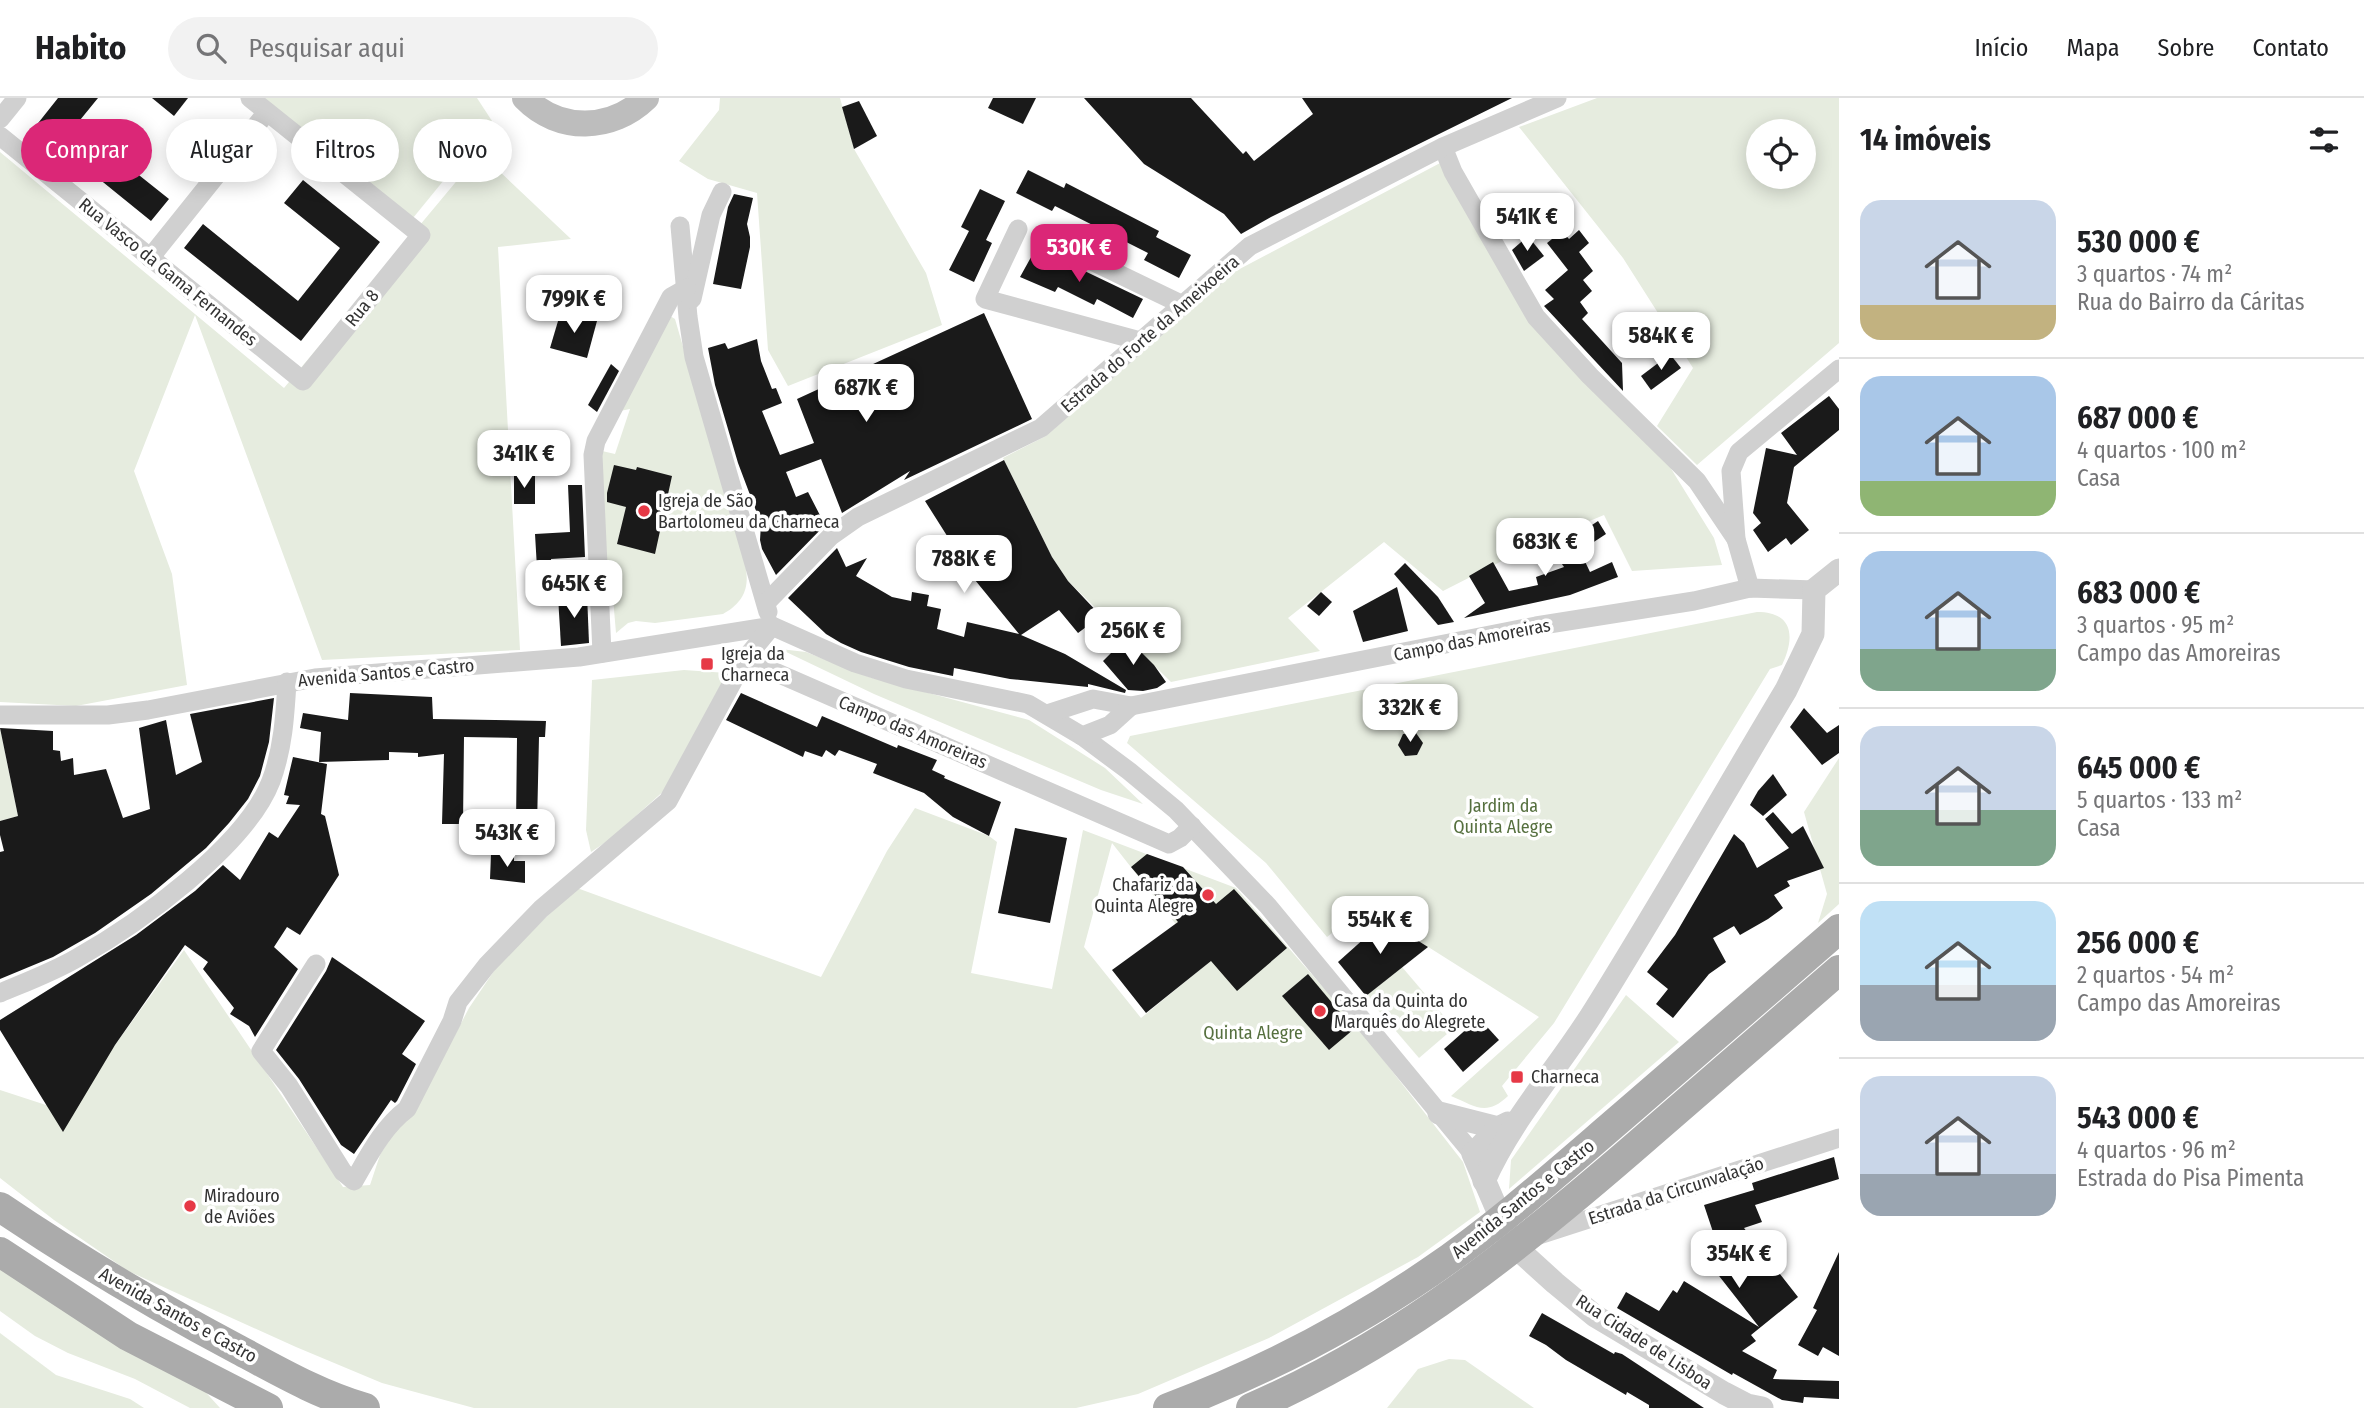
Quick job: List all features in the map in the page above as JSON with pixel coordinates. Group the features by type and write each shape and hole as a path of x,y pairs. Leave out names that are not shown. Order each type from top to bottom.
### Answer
{"main road":[{"path":"525,98 561,121 584,124 619,117 646,98"},
{"name":"Avenida Santos e Castro","path":"1176,1405 1250,1375 1308,1346 1429,1273 1515,1209 1839,929"},
{"name":"Avenida Santos e Castro","path":"1251,1408 1334,1367 1446,1298 1534,1233 1833,976"},
{"name":"Avenida Santos e Castro","path":"0,1207 156,1306 303,1384 340,1401 365,1408"},
{"path":"0,1252 128,1336 268,1408"}],"street":[{"path":"0,119 16,98"},
{"path":"150,258 267,112 250,98"},
{"name":"Estrada do Forte da Ameixoeira","path":"765,603 840,530 858,517 1041,428 1250,246 1443,148 1557,98"},
{"name":"Rua 8","path":"267,112 421,235 303,381"},
{"name":"Rua Vasco da Gama Fernandes","path":"0,136 303,381"},
{"path":"1443,148 1453,172 1536,317 1590,376 1697,481 1736,539"},
{"path":"688,317 711,215 723,192"},
{"path":"680,226 694,357 772,626 855,663 906,680 1028,704 1082,736 1129,771 1192,826 1268,906 1473,1154 1508,1123 1593,1013 1786,690 1813,634 1814,590 1839,570"},
{"path":"1018,229 985,299 1140,341"},
{"path":"1077,254 1183,305"},
{"path":"602,653 593,455 596,441 671,298 687,288"},
{"path":"1751,588 1736,539 1731,471 1739,453 1839,369"},
{"name":"Campo das Amoreiras","path":"1047,714 1093,699 1131,706 1536,626 1694,601 1751,588 1814,590"},
{"path":"316,964 261,1051 289,1086 343,1172 354,1181 395,1118 407,1109 452,1021 458,1002 486,965 541,909 668,801 745,659 772,626"},
{"name":"Avenida Santos e Castro","path":"0,715 108,715 148,710 286,682 437,667 579,657 772,626"},
{"name":"Campo das Amoreiras","path":"745,659 1169,844 1192,826"},
{"path":"0,993 77,958 152,909 216,856 253,816 271,782 284,735 286,682"},
{"name":"Campo das Amoreiras","path":"1082,736 1110,725 1131,706"},
{"path":"1439,1113 1508,1123"},
{"path":"1484,1181 1508,1123"},
{"name":"Estrada da Circunvalação","path":"1512,1244 1839,1138"},
{"name":"Rua Cidade de Lisboa","path":"1473,1154 1512,1244 1595,1316 1754,1407"}],"green space":[{"path":"263,98 477,98 491,119 413,119 413,182 442,182 413,218 368,182 399,182 399,119 291,120"},
{"path":"720,98 840,98 854,149 926,273 942,325 788,386 768,350 757,193 708,179 679,161 719,110"},
{"path":"1597,98 1839,98 1839,343 1697,465 1657,426 1693,368 1623,258 1519,127"},
{"path":"0,152 21,169 21,182 36,182 284,388 456,182 511,182 571,239 498,247 520,650 322,660 195,315 134,471 172,574 187,685 76,706 0,702"},
{"path":"1442,162 1532,319 1670,467 1714,538 1722,565 1632,571 1604,515 1539,542 1443,591 1384,542 1288,618 1320,651 1171,682 1068,581 1052,557 1003,458 1046,436 1234,272"},
{"path":"670,316 675,319 740,543 747,583 740,600 723,614 655,623 636,621 628,623 616,633 611,574 600,569 602,451 615,454 630,409 620,411"},
{"name":"Jardim da Quinta Alegre","path":"1757,612 1778,616 1788,628 1789,645 1782,665 1770,669 1554,1023 1502,1086 1508,1096 1487,1108 1474,1106 1451,1096 1539,1017 1365,907 1327,937 1266,863 1127,743 1130,736"},
{"path":"780,649 806,652 869,677 1029,720 1105,768 1143,804 1101,790 874,694"},
{"path":"684,670 727,673 666,789 609,840 591,852 586,830 592,680"},
{"path":"0,728 18,816 0,821"},
{"path":"1839,758 1839,904 1818,923 1827,894 1804,812"},
{"name":"Quinta Alegre","path":"915,808 989,836 997,842 971,973 1052,989 1083,830 1236,888 1357,1026 1463,1162 1480,1212 1418,1257 1269,1338 1138,1394 1076,1408 474,1408 382,1383 128,1271 54,1220 0,1178 0,1090 46,1105 115,1045 184,950 343,1187 370,1185 380,1155 398,1125 420,1102 469,1008 502,959 577,888 821,977 887,851","holes":["1112,843 1207,964 1141,1018 1084,947"]},
{"path":"1402,967 1454,1028 1419,1058 1366,996"},
{"path":"1626,995 1679,1042 1509,1189 1511,1160"},
{"path":"0,1261 201,1387 220,1408 190,1408 135,1379 68,1353 35,1336 0,1311"},
{"path":"0,1333 56,1375 130,1399 144,1408 0,1408"},
{"path":"1449,1359 1465,1360 1534,1408 1387,1408 1418,1369"}],"building":[{"path":"58,98 98,98 81,119 41,119"},
{"path":"152,98 188,98 174,116"},
{"path":"993,98 1036,98 1023,124 988,108"},
{"path":"1084,98 1191,98 1243,154 1246,151 1254,161 1313,114 1302,98 1512,98 1241,234 1224,214 1144,164"},
{"path":"859,101 877,136 854,149 842,107"},
{"path":"1028,170 1064,188 1066,183 1159,231 1156,237 1191,255 1179,278 1144,260 1148,253 1055,206 1052,211 1016,193"},
{"path":"103,182 148,182 169,199 151,221"},
{"path":"301,182 305,182 380,242 301,341 184,248 203,224 298,301 340,248 284,203"},
{"path":"980,189 1005,201 986,240 992,243 974,282 949,270 969,231 961,227"},
{"path":"734,194 753,198 747,224 750,247 741,289 713,284 728,207"},
{"path":"1579,230 1589,243 1579,252 1593,271 1583,280 1592,291 1580,302 1588,313 1582,319 1622,363 1623,391 1544,306 1554,299 1545,290 1568,270 1547,243 1562,231 1569,239"},
{"path":"1528,236 1544,256 1524,271 1512,250"},
{"path":"1035,250 1143,299 1133,318 1097,299 1094,305 1058,287 1055,292 1020,277"},
{"path":"561,311 597,321 587,358 550,348"},
{"path":"984,313 1032,419 904,480 910,471 842,513 821,459 786,472 796,497 808,492 825,525 776,575 762,549 761,524 738,463 715,385 708,348 725,343 728,349 757,339 761,361 772,389 776,388 782,403 762,411 780,455 814,443 797,399"},
{"path":"1670,354 1681,368 1651,390 1641,376"},
{"path":"611,364 619,371 597,412 588,405"},
{"path":"1829,396 1839,409 1839,430 1794,467 1787,503 1809,530 1791,545 1786,538 1768,552 1753,530 1761,523 1753,513 1766,448 1797,455 1781,433"},
{"path":"1004,460 1052,557 1068,581 1101,616 1078,633 1059,610 1021,635 1065,654 1126,690 1125,693 1088,684 1088,687 1010,679 954,668 953,676 909,667 841,643 826,634 788,598 837,548 846,567 867,558 856,576 892,597 911,601 912,592 929,595 927,606 941,609 937,629 964,637 967,622 1019,634 975,580 925,501"},
{"name":"Igreja de São Bartolomeu da Charneca","path":"614,465 636,470 637,467 672,476 655,554 617,544 626,507 607,502"},
{"path":"514,475 535,475 535,504 514,504"},
{"path":"568,485 582,485 585,557 551,559 552,584 538,585 535,534 570,532"},
{"path":"1598,521 1606,534 1580,551 1590,572 1612,562 1618,577 1570,595 1464,618 1485,603 1469,576 1493,562 1509,591 1538,585 1536,577 1564,567 1553,551"},
{"path":"1405,563 1438,597 1454,622 1438,625 1394,574"},
{"path":"1397,587 1408,631 1363,642 1353,611"},
{"path":"1321,592 1332,602 1319,616 1307,606"},
{"path":"587,594 589,643 561,646 558,596"},
{"path":"1124,635 1154,665 1166,682 1157,688 1143,691 1128,690 1103,661"},
{"path":"350,693 432,697 433,719 546,721 545,737 539,737 537,826 516,825 517,738 464,737 463,824 442,824 444,754 418,757 418,753 389,752 389,760 319,762 321,732 300,728 303,713 348,720"},
{"path":"741,693 817,727 822,716 897,748 898,745 937,760 932,770 945,776 944,778 1001,802 989,836 953,817 924,793 873,773 877,764 839,750 835,756 826,750 822,757 805,751 803,757 726,720"},
{"path":"274,698 269,742 260,776 248,799 206,848 151,894 95,933 53,957 0,979 0,852 4,851 0,821 18,816 0,728 53,731 53,750 60,751 61,761 73,758 74,775 106,769 123,818 150,809 139,728 166,720 176,775 202,762 190,714"},
{"path":"1804,708 1827,733 1839,725 1839,753 1822,765 1790,727"},
{"path":"1416,733 1423,743 1417,755 1405,756 1398,745 1403,734"},
{"path":"293,757 327,764 321,814 325,816 339,875 300,935 287,927 274,947 298,969 255,1037 249,1026 230,1014 234,1008 203,969 208,962 185,945 115,1045 63,1132 0,1030 0,1020 136,935 195,891 223,865 240,880 269,832 278,838 300,805 286,804 289,796 284,795"},
{"path":"1773,774 1787,795 1763,816 1750,805"},
{"path":"1773,812 1792,834 1803,826 1824,868 1787,881 1790,886 1774,895 1783,908 1768,919 1740,935 1734,926 1713,938 1726,962 1709,974 1673,1018 1656,1004 1668,989 1647,972 1675,935 1734,834 1744,843 1757,868 1789,848 1765,819"},
{"path":"1015,828 1067,838 1050,923 998,913"},
{"path":"491,854 514,855 514,861 525,861 525,883 490,879"},
{"path":"1147,854 1183,867 1216,904 1234,889 1287,948 1237,991 1211,961 1146,1013 1112,970 1178,922 1131,867"},
{"path":"1385,920 1428,947 1366,996 1338,962"},
{"path":"332,957 425,1021 402,1054 416,1064 397,1101 395,1103 391,1100 354,1154 341,1145 299,1079 276,1050"},
{"name":"Casa da Quinta do Marquês do Alegrete","path":"1308,974 1354,1029 1329,1050 1282,996"},
{"path":"1479,1018 1499,1040 1463,1072 1444,1049"},
{"path":"1834,1157 1839,1179 1755,1205 1762,1222 1744,1228 1798,1297 1751,1335 1756,1341 1742,1351 1777,1370 1773,1379 1839,1381 1839,1399 1804,1397 1803,1403 1782,1400 1733,1373 1732,1375 1617,1308 1626,1292 1659,1311 1673,1290 1677,1293 1684,1281 1759,1327 1698,1249 1715,1238 1704,1205 1754,1190 1752,1183"},
{"path":"1839,1252 1839,1356 1823,1347 1818,1356 1798,1345 1817,1310 1813,1308"},
{"path":"1542,1313 1614,1354 1622,1354 1704,1408 1649,1408 1649,1405 1627,1392 1626,1395 1566,1360 1529,1336"}],"place":[{"name":"Igreja de São Bartolomeu da Charneca","path":"644,511"},
{"name":"Igreja da Charneca","path":"707,664"},
{"name":"Chafariz da Quinta Alegre","path":"1208,895"},
{"name":"Casa da Quinta do Marquês do Alegrete","path":"1320,1011"},
{"name":"Charneca","path":"1517,1077"},
{"name":"Miradouro de Aviões","path":"190,1206"}]}
